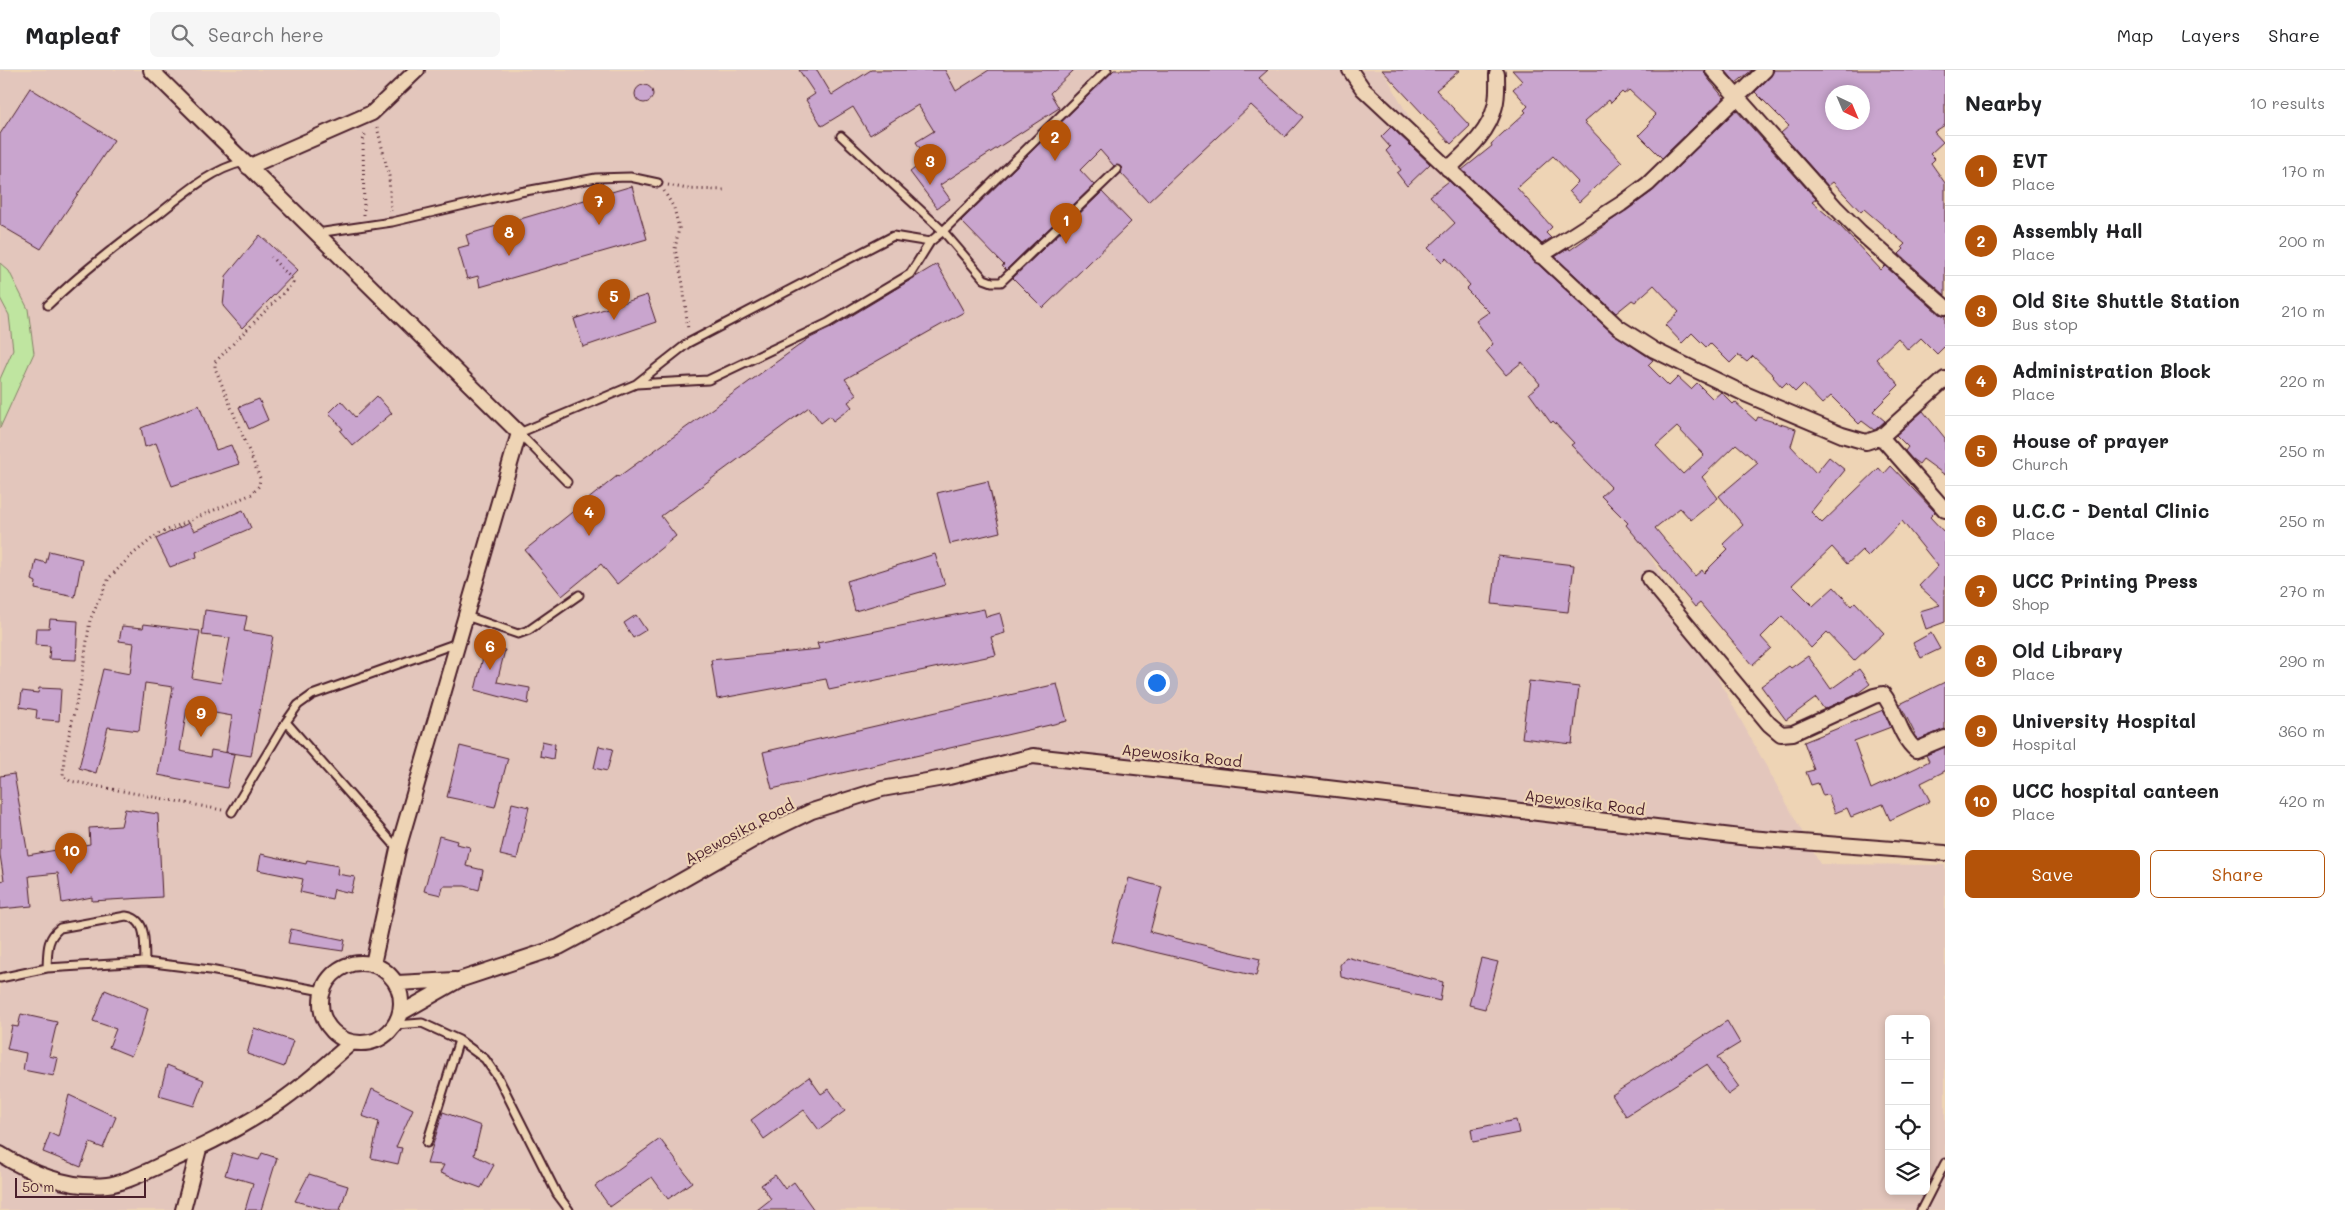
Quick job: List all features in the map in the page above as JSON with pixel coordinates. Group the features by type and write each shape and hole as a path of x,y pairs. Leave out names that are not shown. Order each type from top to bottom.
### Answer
{"street":[{"path":"151,70 519,433 398,849 373,964"},
{"path":"246,165 372,113 417,70"},
{"path":"1350,70 1364,90 1540,256 1618,327 1654,350 1745,394 1842,435 1866,442 1881,437 1945,379"},
{"path":"1713,70 1860,232 1945,307"},
{"path":"1540,256 1622,204 1648,184 1765,70"},
{"path":"1448,169 1472,147 1487,127 1496,106 1497,74"},
{"path":"1881,437 1945,510"},
{"path":"1649,579 1769,724 1781,734 1793,733 1874,696 1883,694 1890,703 1908,743 1916,750 1945,738"},
{"name":"Apewosika Road","path":"459,980 559,946 665,890 760,836 812,811 882,789 949,778 1033,756 1319,786 1749,838 1945,853"},
{"path":"398,1019 402,997 397,983 386,971 373,964 360,962 348,965 337,971 328,980 322,991 320,1007 325,1023 336,1035 350,1043 363,1044 376,1041 387,1034 398,1019 459,980"},
{"path":"397,983 459,980"},
{"path":"0,1154 24,1169 62,1182 108,1185 199,1149 282,1101 350,1043"},
{"path":"183,1210 199,1149"}],"lane":[{"path":"636,384 708,380 819,327 910,274 930,242 1107,70"},
{"path":"841,136 943,231 984,279 1001,282 1117,170"},
{"path":"48,305 124,240 194,187 229,166 246,165"},
{"path":"317,233 392,222 520,192 596,178 630,177 658,183"},
{"path":"567,482 519,433 636,384 691,341 893,236 930,242"},
{"path":"466,616 518,634 529,630 579,595"},
{"path":"232,812 298,705 312,695 458,643"},
{"path":"286,722 398,849"},
{"path":"47,968 48,943 52,934 60,928 126,916 135,918 142,925 145,962"},
{"path":"0,978 47,968 145,962 210,970 322,991"},
{"path":"398,1019 422,1023 459,1040 485,1059 499,1080 557,1194 569,1210"},
{"path":"427,1143 459,1040"},
{"path":"1921,1210 1945,1163"}],"path":[{"path":"372,113 389,176 392,222"},
{"path":"364,226 363,140 372,113"},
{"path":"658,183 687,188 727,190"},
{"path":"658,183 674,208 679,228 675,249 683,284 688,332 691,341"},
{"path":"232,812 70,781 62,776 64,757 81,682 90,620 109,578 133,554 158,534 252,494 260,486 260,478 215,368 215,362 293,283 292,279 271,257"}],"shaded area":[{"path":"0,70 1383,70 1820,864 1945,865 1945,1210 0,1210"}],"green space":[{"path":"0,263 9,271 28,309 34,353 0,428 0,379 13,350 9,315 0,298"}],"building":[{"path":"799,70 817,70 832,95 871,70 945,70 956,91 989,70 1074,70 1050,93 1059,108 940,185 950,199 937,208 910,172 927,159 916,142 934,131 918,105 870,135 853,107 822,126 806,100 815,94"},
{"path":"1114,70 1268,70 1259,78 1303,117 1285,137 1251,105 1148,202 1121,173 1121,167 1114,166 1100,150 1080,170 1094,185 1006,270 1002,266 1004,265 961,221"},
{"path":"1382,70 1460,70 1436,90 1470,126 1451,144"},
{"path":"1512,70 1704,70 1706,76 1724,98 1662,158 1639,135 1656,115 1629,90 1624,94 1622,92 1611,103 1609,100 1584,122 1622,162 1579,202 1569,191 1578,182 1553,156 1517,188 1552,227 1546,233 1551,238 1542,244 1462,170 1492,146 1491,144 1526,112 1524,110 1528,106 1513,89 1522,81"},
{"path":"1725,70 1752,70 1736,83"},
{"path":"1774,70 1945,70 1945,125 1934,132 1943,142 1930,154 1935,159 1931,163 1945,183 1945,295 1899,254 1904,249 1902,247 1905,244 1864,209 1861,212 1833,182 1828,186 1781,133 1789,126 1755,92 1771,76"},
{"path":"644,85 650,88 653,94 650,100 644,103 638,100 635,94 638,88"},
{"path":"30,88 114,140 41,249 0,225 0,134"},
{"path":"1736,110 1816,199 1812,202 1841,227 1881,270 1885,266 1939,314 1945,316 1945,346 1937,354 1921,338 1908,350 1898,338 1876,359 1899,385 1873,411 1885,421 1874,430 1862,421 1859,424 1831,396 1822,404 1803,384 1795,392 1786,383 1782,387 1774,376 1753,356 1747,362 1738,355 1730,363 1710,343 1706,347 1692,333 1682,343 1665,325 1679,312 1654,285 1635,302 1632,300 1616,313 1555,257 1569,248 1570,250 1653,191"},
{"path":"1391,127 1430,164 1407,186 1397,173 1401,170 1386,151 1390,147 1381,137"},
{"path":"1449,181 1612,333 1653,360 1648,365 1669,386 1678,377 1691,389 1697,383 1713,399 1721,392 1733,404 1735,402 1756,421 1758,417 1796,429 1791,446 1816,473 1829,457 1845,470 1811,512 1822,523 1879,468 1884,474 1891,466 1935,512 1930,517 1945,533 1945,622 1926,629 1920,611 1940,605 1919,586 1938,566 1902,521 1868,556 1862,550 1847,564 1832,547 1792,585 1813,606 1834,587 1851,606 1855,602 1884,633 1854,661 1827,632 1811,648 1782,616 1761,637 1771,648 1752,665 1700,603 1695,607 1626,525 1628,523 1601,496 1611,487 1571,445 1574,443 1553,421 1551,423 1529,393 1540,384 1522,362 1506,375 1486,351 1493,344 1476,321 1489,312 1466,289 1470,285 1446,258 1442,262 1428,248 1455,223 1430,196","holes":["1677,427 1704,455 1683,474 1656,446","1736,444 1758,463 1719,496 1743,525 1723,544 1728,549 1704,573 1702,570 1695,576 1655,528 1680,508 1691,520 1718,498 1702,477"]},
{"path":"632,186 647,239 480,287 478,276 467,279 458,248 469,245 466,235"},
{"path":"1102,192 1131,222 1043,308 1013,278"},
{"path":"260,235 298,270 242,328 223,306 226,276"},
{"path":"937,264 964,312 845,379 857,395 848,402 852,407 833,421 830,416 821,423 809,407 661,516 676,536 617,584 601,564 562,596 525,550 617,476 808,339 831,328"},
{"path":"647,295 656,322 583,347 574,319"},
{"path":"377,396 392,413 353,446 340,431 343,429 329,413 341,401 355,417"},
{"path":"259,399 268,420 249,429 239,407"},
{"path":"199,405 216,450 231,445 239,464 172,486 156,443 145,447 141,428"},
{"path":"1923,411 1945,438 1945,475 1923,459 1919,464 1912,459 1905,451 1908,447 1896,435"},
{"path":"988,481 1000,532 950,544 937,493"},
{"path":"243,510 251,528 196,552 197,557 170,567 156,539 189,523 194,531"},
{"path":"49,551 82,559 75,597 35,589 36,582 32,580 36,560 46,563"},
{"path":"935,554 945,585 855,611 847,581"},
{"path":"1498,556 1574,565 1568,612 1492,604"},
{"path":"984,609 986,617 1000,613 1005,633 991,637 996,655 829,690 826,679 717,699 711,660 819,649 817,643"},
{"path":"205,610 247,616 244,631 273,636 251,756 226,752 232,716 187,708 180,751 210,757 211,750 234,754 227,788 158,775 173,687 145,683 139,731 108,727 96,773 79,768 103,669 130,674 134,643 119,641 122,626 143,628 144,624 200,631 192,678 221,683 230,638 202,635"},
{"path":"636,615 646,630 633,638 624,623"},
{"path":"50,619 78,621 76,660 49,659 50,646 35,645 36,628 49,628"},
{"path":"1931,633 1940,649 1921,658 1913,643"},
{"path":"486,645 505,650 497,682 530,688 528,704 475,690"},
{"path":"1808,656 1831,689 1859,669 1870,684 1854,696 1824,709 1816,698 1786,720 1761,686 1789,666 1791,668"},
{"path":"1529,681 1579,687 1572,744 1522,738"},
{"path":"1945,682 1945,729 1918,740 1900,704"},
{"path":"1057,684 1067,721 772,789 763,752"},
{"path":"39,688 61,689 59,721 36,719 37,710 20,707 22,691 38,693"},
{"path":"1883,710 1891,727 1854,741 1871,789 1929,761 1926,755 1945,747 1945,771 1921,783 1930,801 1890,820 1883,804 1851,817 1847,808 1835,813 1828,795 1823,796 1818,783 1811,785 1806,772 1814,770 1804,742"},
{"path":"542,741 555,744 553,759 540,756"},
{"path":"460,746 508,758 495,807 447,797"},
{"path":"599,746 613,749 607,771 594,768"},
{"path":"14,774 28,855 90,844 89,828 121,826 125,809 158,814 162,897 92,901 92,897 62,903 58,873 29,876 32,906 0,909 0,881 4,880 0,855 0,776"},
{"path":"512,803 529,807 517,859 500,855"},
{"path":"439,836 457,841 456,844 470,847 466,866 483,870 479,890 465,886 443,886 441,895 424,891"},
{"path":"261,854 306,864 307,860 338,866 337,874 355,877 351,893 334,889 332,899 300,892 303,879 258,870"},
{"path":"1129,878 1162,887 1150,932 1260,959 1256,976 1112,942"},
{"path":"291,929 345,940 343,951 288,943"},
{"path":"1346,957 1443,982 1440,1001 1341,977 1340,965"},
{"path":"1481,958 1498,962 1485,1009 1469,1005"},
{"path":"105,990 148,1008 140,1037 131,1056 109,1047 116,1029 93,1021"},
{"path":"21,1014 57,1022 49,1056 58,1058 54,1076 23,1070 26,1053 7,1049 12,1026 18,1027"},
{"path":"1727,1021 1740,1043 1717,1057 1739,1087 1728,1095 1706,1065 1626,1116 1612,1095"},
{"path":"254,1028 293,1041 284,1067 247,1054"},
{"path":"167,1065 204,1080 194,1106 159,1096"},
{"path":"809,1077 821,1094 829,1089 845,1111 819,1130 804,1110 764,1139 751,1120"},
{"path":"372,1089 413,1109 396,1147 402,1148 398,1164 371,1158 379,1122 362,1116"},
{"path":"69,1095 116,1117 103,1148 90,1143 81,1167 43,1152 50,1133 58,1137"},
{"path":"443,1112 481,1126 474,1155 494,1165 481,1188 440,1173 444,1165 427,1164"},
{"path":"1516,1120 1519,1133 1473,1142 1471,1129"},
{"path":"660,1139 692,1182 668,1199 652,1177 610,1207 595,1186"},
{"path":"232,1153 259,1160 262,1153 277,1158 261,1210 245,1210 253,1183 225,1175"},
{"path":"309,1174 348,1186 340,1210 328,1210 295,1201"},
{"path":"775,1175 785,1189 794,1182 814,1210 757,1210 771,1199 761,1185"}],"place":[{"name":"Assembly Hall","path":"1055,161"},
{"name":"Old Site Shuttle Station","path":"930,185"},
{"name":"UCC Printing Press","path":"599,225"},
{"name":"EVT","path":"1066,244"},
{"name":"Old Library","path":"509,256"},
{"name":"House of prayer","path":"614,320"},
{"name":"Administration Block","path":"589,536"},
{"name":"U.C.C - Dental Clinic","path":"490,670"},
{"name":"University Hospital","path":"201,737"},
{"name":"UCC hospital canteen","path":"71,874"}]}
